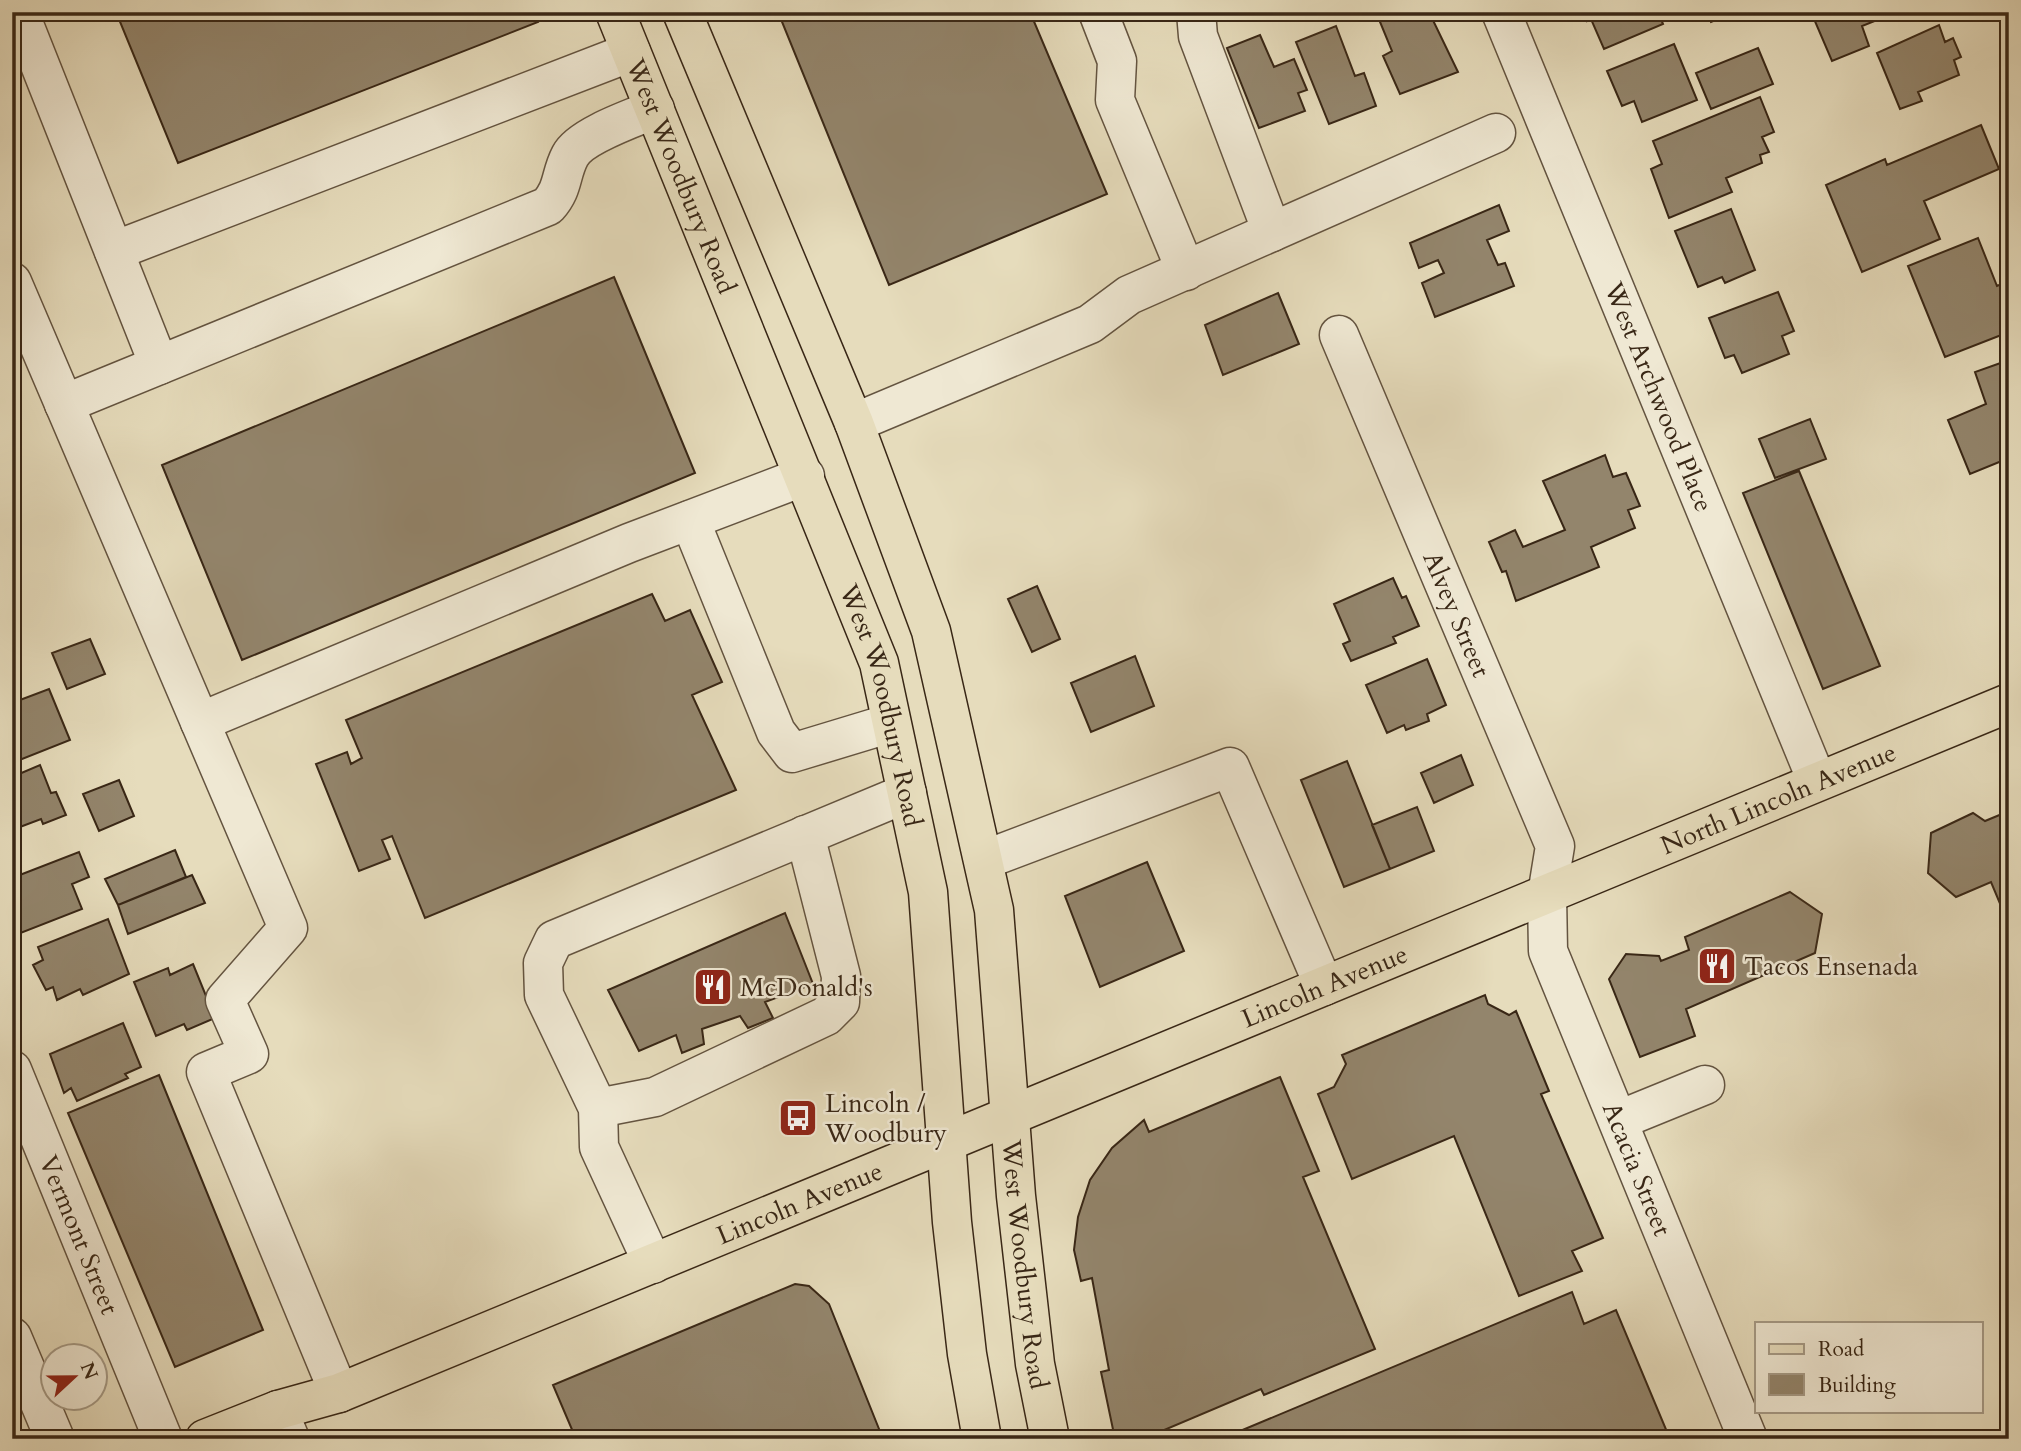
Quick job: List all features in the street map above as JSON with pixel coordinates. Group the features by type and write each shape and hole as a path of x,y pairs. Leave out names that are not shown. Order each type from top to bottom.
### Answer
{"main road":[{"name":"West Woodbury Road","path":"615,12 805,476 878,663 932,919 952,1222 965,1340 982,1439"},
{"name":"West Woodbury Road","path":"682,12 854,423 930,631 994,910 1012,1115 1016,1196 1035,1364 1050,1439"},
{"name":"North Lincoln Avenue","path":"1547,895 2009,703"},
{"name":"Lincoln Avenue","path":"205,1439 284,1424 339,1393 1547,895"}],"street":[{"path":"19,12 159,365"},
{"path":"1098,12 1117,61 1115,100 1186,271"},
{"path":"1195,12 1198,36 1272,232"},
{"name":"West Archwood Place","path":"1501,12 1817,781"},
{"path":"114,251 631,52"},
{"path":"64,404 548,206 560,192 570,155 597,134 655,109"},
{"path":"854,423 1090,324 1129,295 1496,133"},
{"path":"12,282 288,928 225,1000 249,1054 206,1072 339,1393"},
{"name":"Alvey Street","path":"1339,335 1555,846 1547,895"},
{"path":"200,722 690,520 805,476"},
{"path":"690,520 776,732 793,753 891,723"},
{"path":"984,860 1230,766 1324,986"},
{"path":"653,1264 599,1147 598,1108 544,995 543,963 554,940 906,793"},
{"path":"598,1108 655,1097 826,1016 840,1002 841,976 805,835"},
{"name":"Acacia Street","path":"1547,895 1548,951 1748,1439"},
{"name":"Vermont Street","path":"12,1070 163,1439"},
{"path":"1619,1120 1705,1085"},
{"path":"12,1337 55,1439"}],"building":[{"path":"116,12 534,12 538,22 178,163"},
{"path":"778,12 1030,12 1107,194 889,285"},
{"path":"1390,12 1429,12 1458,72 1400,94 1383,56 1392,51 1378,17"},
{"path":"1584,12 1658,12 1663,24 1604,49 1591,19 1587,21"},
{"path":"1707,12 1735,12 1711,22"},
{"path":"1811,12 1897,12 1862,26 1869,46 1832,61"},
{"path":"1939,25 1945,42 1953,38 1961,57 1954,60 1959,75 1918,92 1922,101 1900,109 1877,53"},
{"path":"1336,26 1355,76 1364,73 1376,106 1329,124 1296,42"},
{"path":"1260,35 1274,67 1294,59 1307,90 1298,93 1305,111 1259,128 1227,48"},
{"path":"1674,44 1697,100 1642,122 1634,101 1622,106 1607,71"},
{"path":"1758,48 1773,84 1711,109 1696,73"},
{"path":"1760,97 1774,132 1762,137 1769,152 1760,155 1762,163 1726,178 1732,192 1669,218 1651,169 1662,164 1653,141"},
{"path":"1981,125 1999,169 1924,201 1940,239 1862,272 1826,185 1885,159 1887,165"},
{"path":"1499,205 1509,231 1487,240 1498,265 1505,263 1514,286 1435,317 1422,283 1444,273 1438,260 1419,268 1410,243"},
{"path":"1731,209 1755,270 1725,283 1722,277 1698,287 1675,231"},
{"path":"1978,238 1997,286 2009,281 2009,332 1945,357 1908,266"},
{"path":"614,277 695,473 242,660 162,465"},
{"path":"1778,292 1794,331 1782,336 1789,354 1742,373 1734,355 1725,358 1709,318"},
{"path":"1278,293 1299,344 1223,375 1205,325"},
{"path":"2009,360 2009,458 1970,474 1948,420 1986,404 1975,372"},
{"path":"1810,419 1826,459 1775,478 1759,439"},
{"path":"1605,455 1613,477 1626,473 1640,506 1628,510 1635,528 1591,547 1599,567 1516,601 1506,571 1502,572 1489,542 1515,530 1523,547 1565,530 1543,481"},
{"path":"1799,471 1880,666 1823,689 1743,493"},
{"path":"1393,578 1402,598 1406,596 1419,626 1393,637 1396,643 1351,661 1343,644 1350,641 1334,604"},
{"path":"1037,586 1060,639 1032,652 1008,599"},
{"path":"652,594 665,621 690,610 722,682 692,695 736,790 425,918 392,836 382,840 390,859 359,871 316,764 347,752 351,764 362,758 346,720"},
{"path":"90,639 105,674 67,689 52,653"},
{"path":"1135,656 1154,706 1091,732 1071,683"},
{"path":"1427,659 1446,705 1427,714 1429,721 1406,730 1404,725 1387,733 1366,685"},
{"path":"49,689 70,740 12,763 12,703"},
{"path":"1461,755 1473,785 1434,803 1421,773"},
{"path":"1347,761 1390,869 1344,887 1301,780"},
{"path":"40,765 51,793 56,792 66,815 43,824 41,819 12,830 12,777"},
{"path":"119,780 134,816 99,831 83,794"},
{"path":"1417,807 1434,851 1390,869 1372,825"},
{"path":"2009,811 2009,925 1991,882 1956,897 1928,873 1931,833 1973,813 1985,821"},
{"path":"175,850 186,877 118,905 105,879"},
{"path":"79,852 89,877 72,884 82,909 18,934 12,918 12,878"},
{"path":"1147,862 1184,951 1100,987 1065,896"},
{"path":"192,875 205,903 128,934 118,905"},
{"path":"1790,892 1822,914 1815,953 1686,1009 1695,1036 1640,1057 1609,979 1626,954 1659,956 1661,961 1689,950 1685,937"},
{"path":"785,913 813,984 765,1002 773,1018 748,1028 740,1016 702,1029 704,1044 682,1053 676,1035 639,1051 608,990"},
{"path":"108,919 129,974 83,995 80,989 57,1000 53,987 46,990 33,965 43,960 38,947"},
{"path":"193,964 215,1018 187,1030 184,1024 156,1036 134,982 168,968 170,975"},
{"path":"1485,995 1488,1004 1509,1015 1516,1011 1549,1091 1541,1094 1603,1238 1572,1251 1582,1271 1519,1296 1454,1136 1352,1179 1318,1094 1334,1087 1346,1064 1342,1055"},
{"path":"123,1023 141,1067 125,1074 128,1078 77,1101 71,1088 64,1093 50,1054"},
{"path":"159,1075 263,1330 175,1367 68,1113"},
{"path":"1280,1077 1319,1171 1303,1177 1375,1349 1264,1395 1261,1389 1143,1439 1115,1439 1101,1372 1109,1370 1092,1278 1081,1281 1074,1250 1078,1217 1090,1180 1112,1148 1144,1120 1149,1132"},
{"path":"795,1284 809,1286 829,1304 883,1439 576,1439 553,1385"},
{"path":"1572,1292 1584,1324 1616,1310 1670,1439 1221,1439"}],"place":[{"name":"Tacos Ensenada","path":"1717,966"},
{"name":"McDonald's","path":"713,987"},
{"name":"Lincoln / Woodbury","path":"798,1118"}]}
